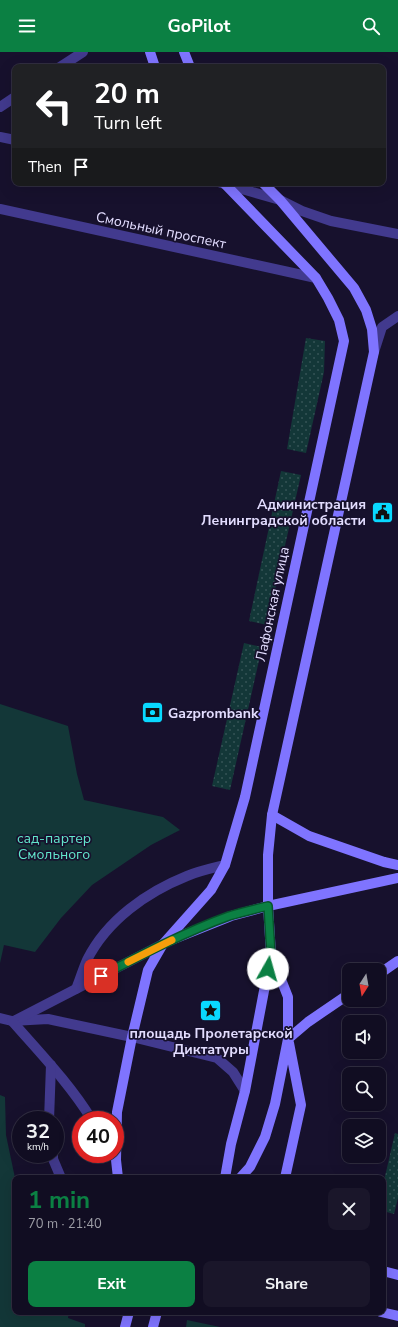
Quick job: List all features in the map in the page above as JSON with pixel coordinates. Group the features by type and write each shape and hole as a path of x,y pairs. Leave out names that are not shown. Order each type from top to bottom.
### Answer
{"street":[{"path":"65,64 83,52"},
{"path":"150,52 154,64"},
{"path":"184,52 189,64"},
{"path":"0,106 12,99"},
{"path":"0,137 12,139"},
{"name":"Лафонская улица","path":"225,865 245,797 344,341 339,320 316,278 226,186"},
{"path":"233,186 280,200 302,211 331,221 398,234"},
{"path":"266,186 280,200 354,288 366,310 372,329 374,352"},
{"name":"Смольный проспект","path":"0,209 316,278"},
{"path":"226,1175 231,1144 245,1091 271,954 268,906 268,855 272,816 374,352 382,327 398,316"},
{"path":"272,816 309,836 384,862 398,865"},
{"path":"117,1111 132,1036 148,970 163,944 211,890 225,865"},
{"path":"76,988 88,959 104,933 126,911 157,890 188,875 225,865"},
{"path":"12,1022 163,944 231,916 268,906 398,878"},
{"path":"271,954 288,997 288,1039 301,1105 285,1175"},
{"path":"386,969 398,961"},
{"path":"243,1175 250,1167 265,1137 275,1104 288,1039 308,1022 342,999"},
{"path":"0,1018 12,1022 48,1019 132,1036 217,1058 233,1072 245,1091"},
{"path":"12,1022 51,1065 86,1111"},
{"path":"49,1111 51,1065"},
{"path":"55,1163 60,1175"},
{"path":"115,1163 117,1175"},
{"path":"386,1272 398,1275"},
{"path":"386,1313 398,1316"},
{"path":"125,1327 128,1315"},
{"path":"153,1327 156,1315"}],"green space":[{"path":"306,338 325,341 324,372 306,453 287,449"},
{"path":"281,471 301,475 267,625 249,621"},
{"path":"244,643 262,647 230,790 212,786"},
{"name":"сад-партер Смольного","path":"0,704 68,726 77,774 84,800 163,817 180,830 151,845 92,885 61,918 35,952 4,945 0,963"},
{"path":"0,1095 5,1097 6,1135 14,1175 12,1175 12,1315 68,1315 68,1318 85,1324 85,1327 0,1327"},
{"path":"395,1133 398,1134 398,1198 394,1214 386,1212 385,1175"},
{"path":"187,1320 220,1327 186,1327"}],"slow traffic":[{"path":"128,962 172,940"}],"place":[{"name":"Администрация Ленинградской области","path":"382,512"},
{"name":"Gazprombank","path":"152,713"},
{"name":"площадь Пролетарской Диктатуры","path":"211,1011"}],"route":[{"path":"101,976 163,944 211,923 268,906 271,954 268,969"}]}
